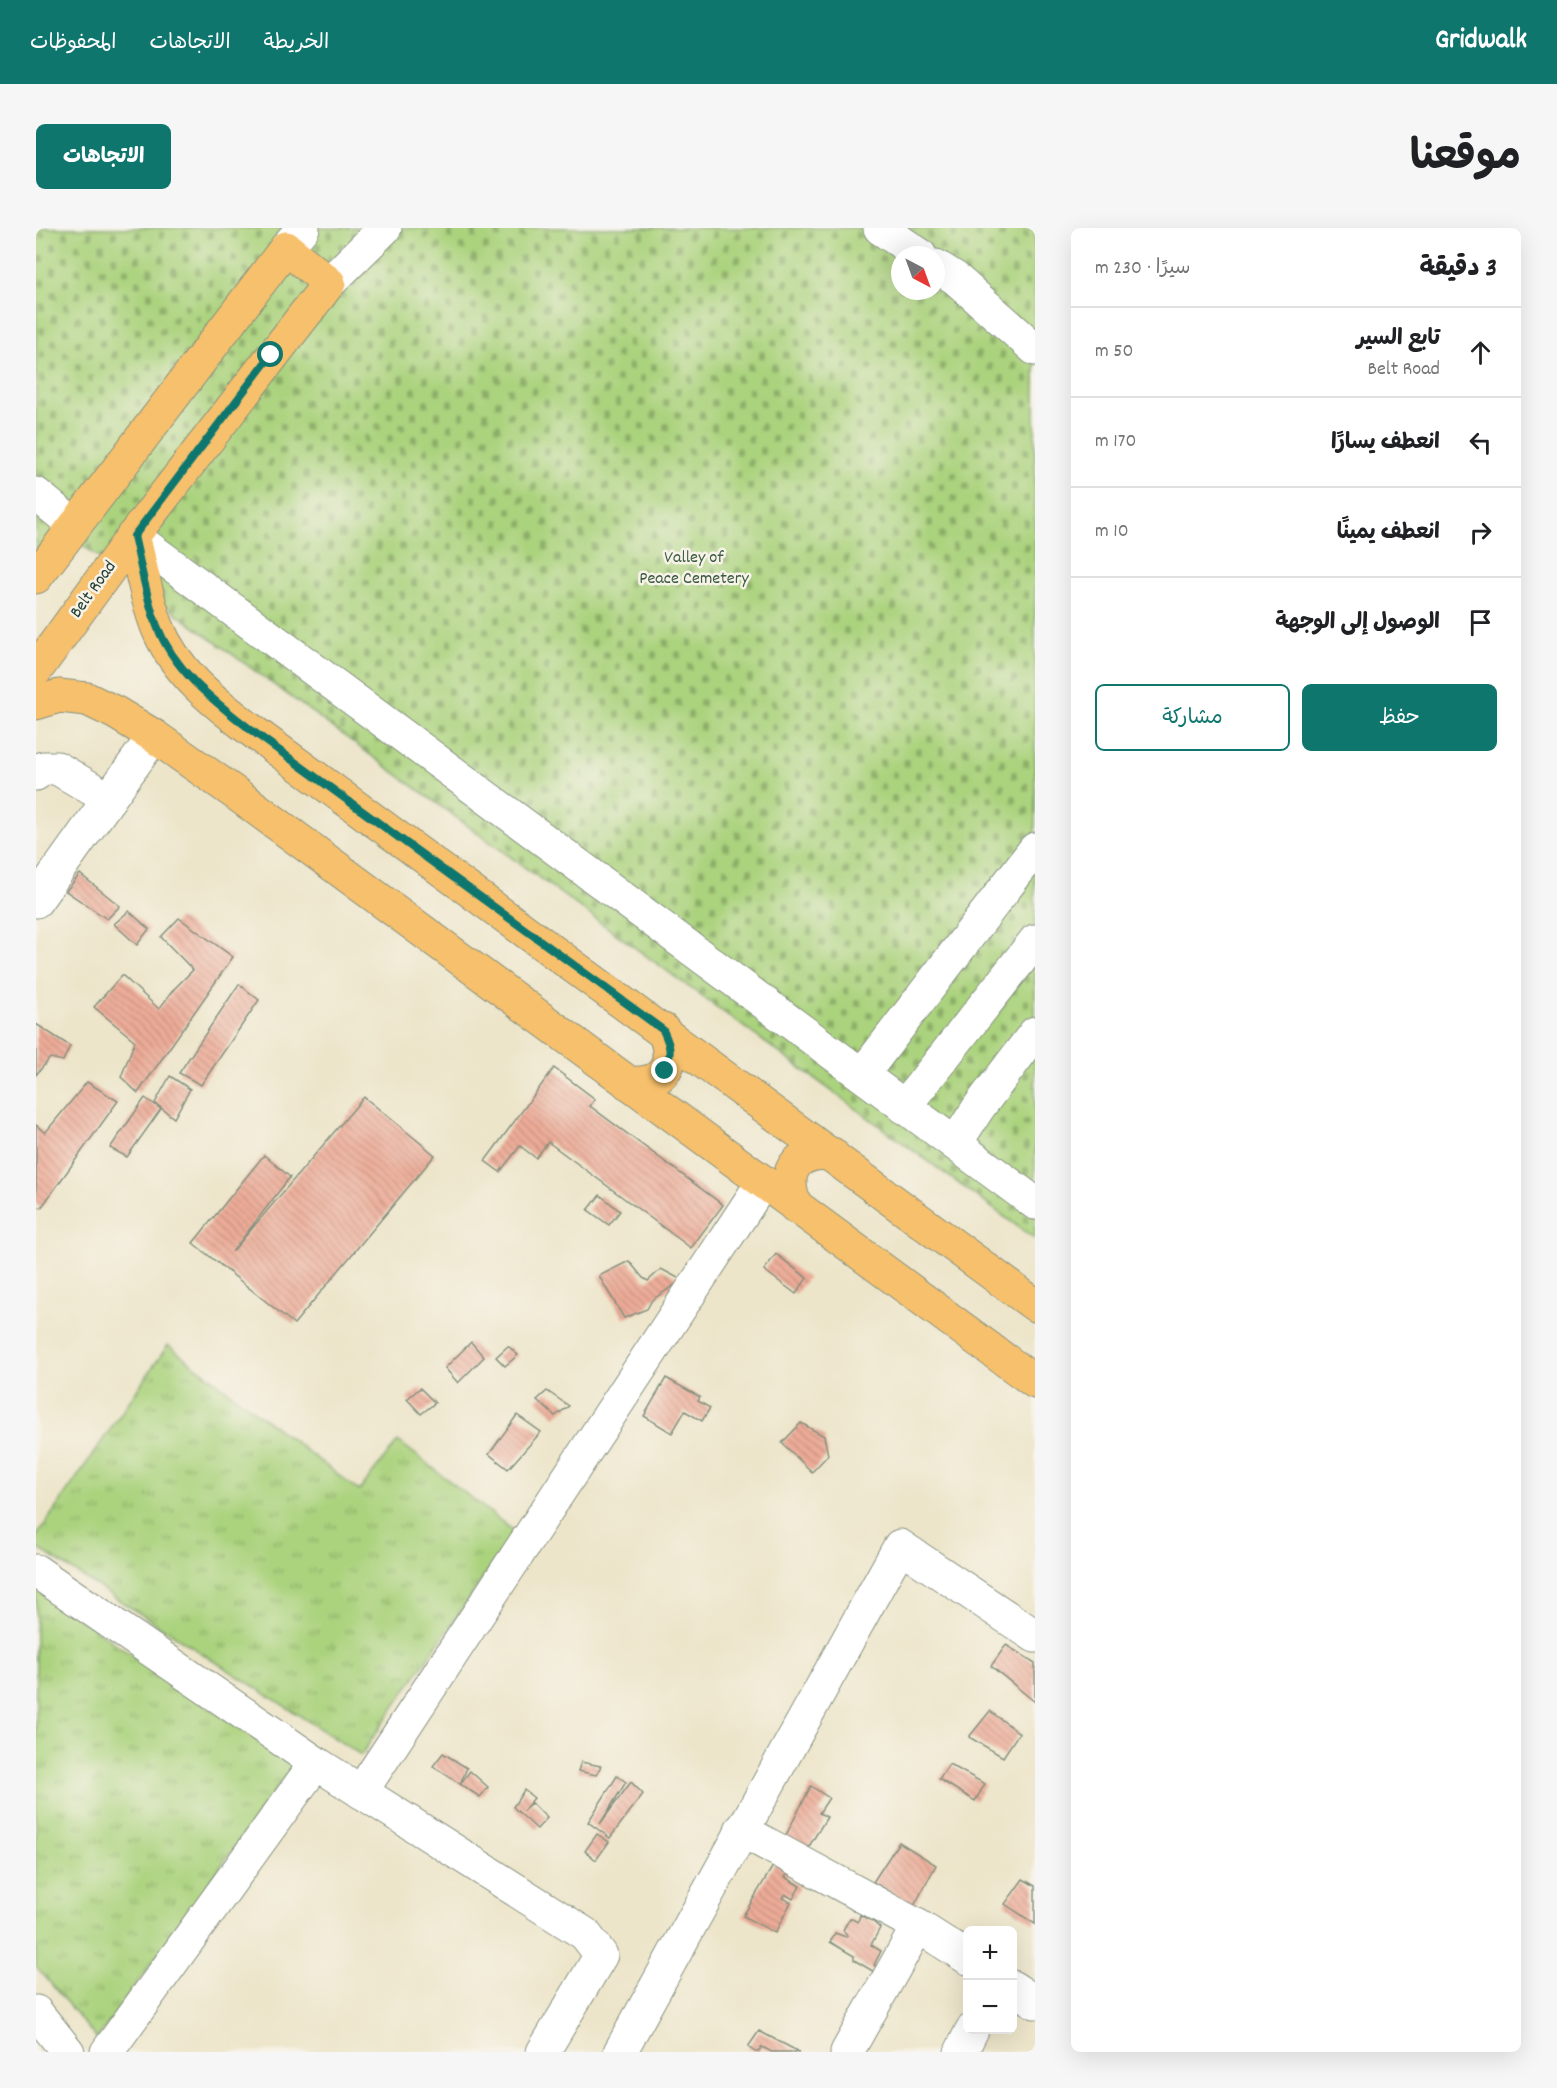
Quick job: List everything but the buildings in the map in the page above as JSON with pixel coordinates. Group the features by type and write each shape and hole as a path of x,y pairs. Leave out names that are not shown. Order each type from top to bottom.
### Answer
{"main road":[{"path":"36,577 295,238 329,282"},
{"name":"Belt Road","path":"36,670 134,536 329,282"},
{"path":"134,536 156,625 170,652 206,695 1035,1305"},
{"path":"36,703 59,696 87,699 154,736 235,793 1035,1382"},
{"path":"628,1083 643,1084 655,1080 665,1071 670,1058 670,1045 663,1030"},
{"path":"796,1206 789,1190 789,1177 795,1165 805,1156 818,1153 832,1154"}],"street":[{"path":"329,282 385,228"},
{"path":"880,228 907,246"},
{"path":"945,272 1035,350"},
{"path":"36,495 74,525"},
{"path":"134,536 1035,1203"},
{"path":"36,901 154,736"},
{"path":"36,774 43,768 57,768 109,799"},
{"path":"862,1075 1035,849"},
{"path":"904,1107 1035,941"},
{"path":"955,1144 979,1107 1035,1033"},
{"path":"361,1792 763,1182"},
{"path":"620,2052 900,1546 1035,1636"},
{"path":"36,1571 316,1763 585,1934 601,1955 543,2052"},
{"path":"107,2052 316,1763"},
{"path":"741,1830 918,1926 963,1955"},
{"path":"847,2052 918,1926"},
{"path":"1017,1990 1035,2002"},
{"path":"36,2012 68,2052"},
{"path":"962,2052 970,2034"}],"green space":[{"name":"Valley of Peace Cemetery","path":"36,228 1035,228 1035,1239 63,531 36,566"},
{"path":"168,1345 359,1491 398,1441 515,1532 361,1755 36,1547 36,1537"},
{"path":"36,1589 293,1765 97,2039 36,1966"}],"route":[{"path":"271,355 134,536 156,625 170,652 206,695 251,730 663,1030 670,1045 670,1058 665,1071"}]}
